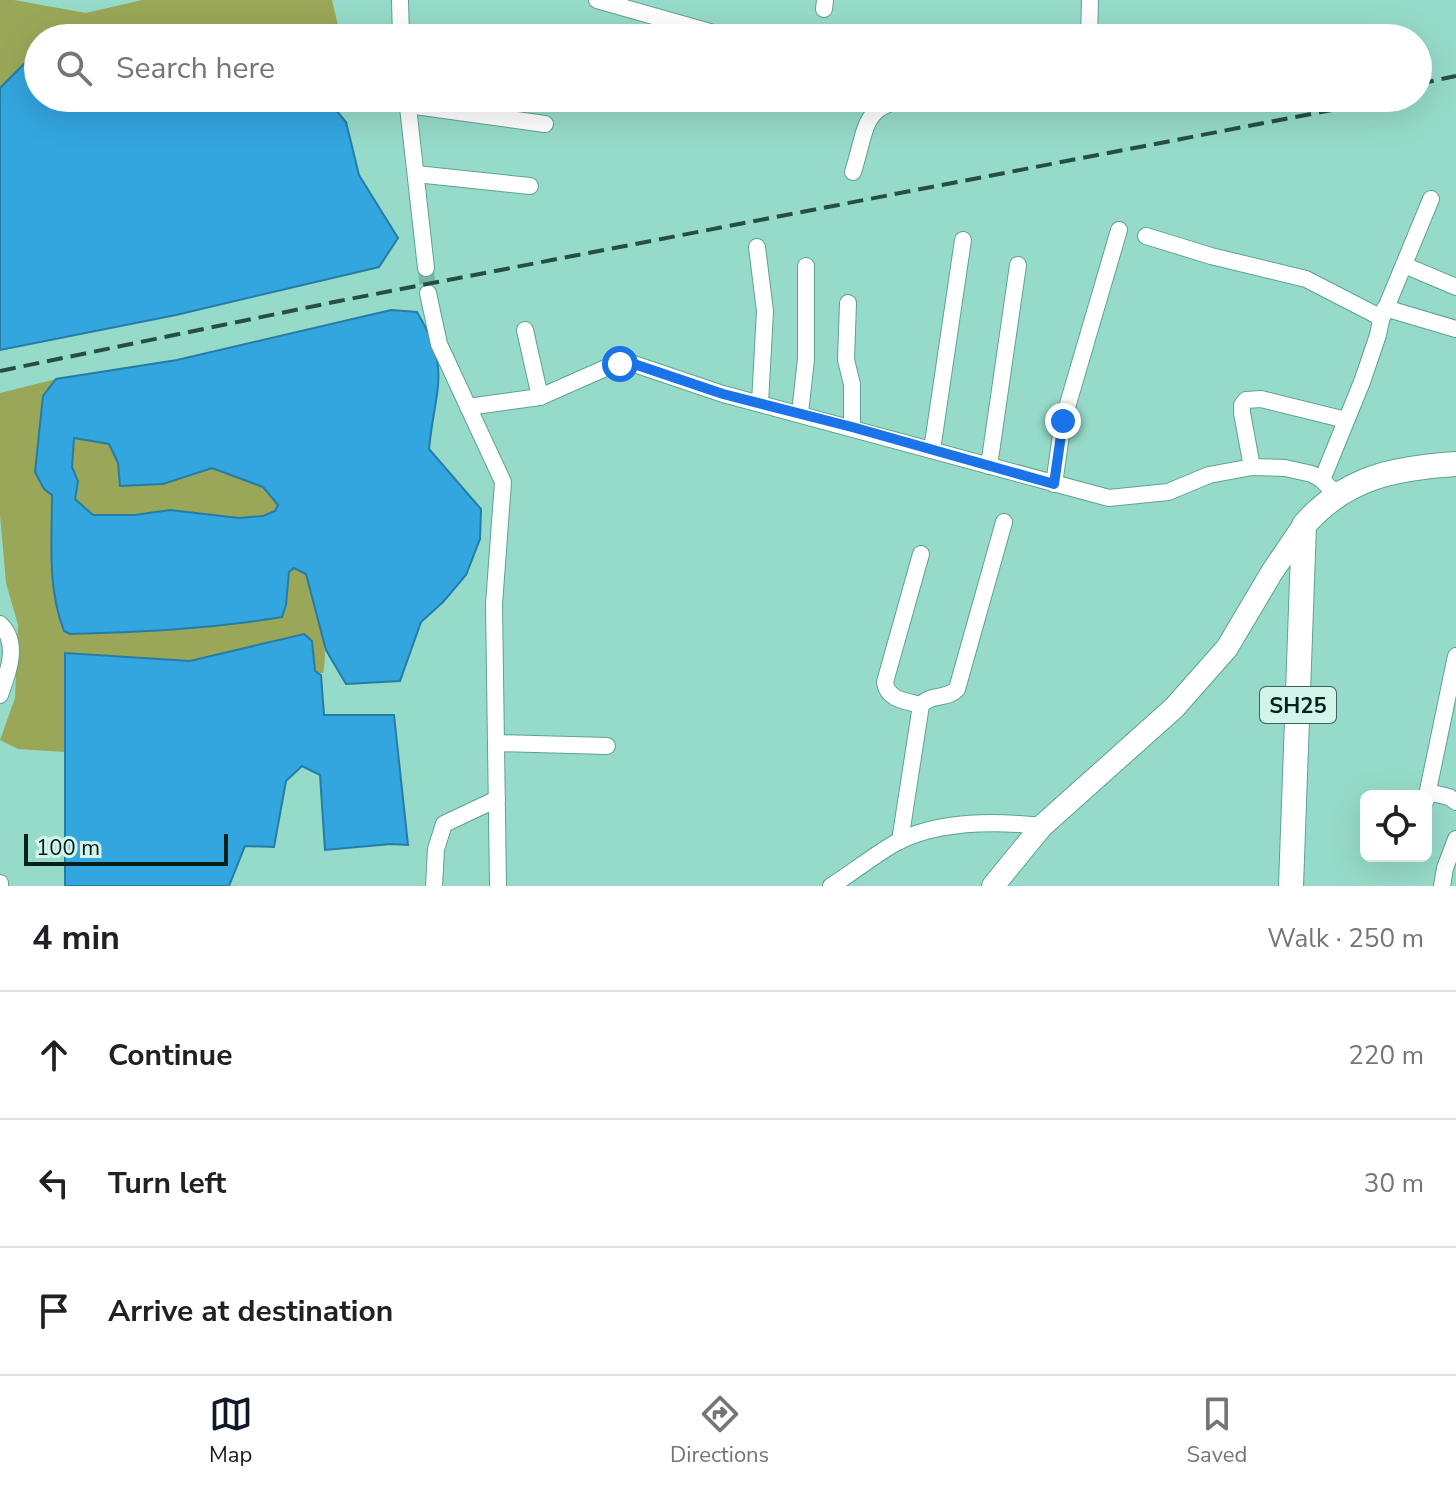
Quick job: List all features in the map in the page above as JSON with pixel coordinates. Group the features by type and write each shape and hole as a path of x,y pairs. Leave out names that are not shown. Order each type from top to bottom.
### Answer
{"main road":[{"path":"993,886 1042,826 1174,708 1227,648 1272,572 1329,487 1400,470 1456,464"},
{"name":"SH25","path":"1291,886 1304,525"}],"street":[{"path":"400,0 403,24"},
{"path":"597,0 682,24"},
{"path":"1089,24 1090,0"},
{"path":"409,112 426,268"},
{"path":"474,112 545,124"},
{"path":"853,172 870,117 875,112"},
{"path":"416,174 530,186"},
{"path":"468,407 540,397 608,367 634,364 694,385 1109,498 1168,492 1209,475 1252,467 1300,470 1329,487 1346,420 1383,314 1431,199"},
{"path":"1054,484 1063,421 1119,230"},
{"path":"1146,236 1211,256 1306,279 1376,315 1456,329"},
{"path":"932,450 963,240"},
{"path":"757,247 765,311 760,403"},
{"path":"989,466 1018,265"},
{"path":"1404,265 1456,287"},
{"path":"800,413 806,359 806,266"},
{"path":"428,293 439,344 503,482 494,604 498,886"},
{"path":"848,303 846,360 852,384 852,427"},
{"path":"525,330 540,397"},
{"path":"1252,467 1242,413 1246,400 1261,399 1346,420"},
{"path":"900,841 921,705 931,697 947,695 957,689 1004,522"},
{"path":"921,554 885,682 886,691 892,697 921,705"},
{"path":"0,624 12,648 0,695"},
{"path":"1428,790 1456,656"},
{"path":"496,743 607,746"},
{"path":"1432,796 1449,797 1456,802"},
{"path":"434,886 436,849 444,824 497,799"},
{"path":"831,886 900,841 978,822 1042,826"},
{"path":"1442,886 1456,839"}],"green space":[{"path":"0,0 86,13 142,0 332,0 338,24 24,24 24,64 0,88"},
{"path":"56,379 43,397 35,472 52,494 52,573 57,612 286,605 289,572 294,568 306,574 318,611 325,648 323,673 315,671 312,641 304,634 190,661 66,653 65,752 18,749 0,740 15,698 18,625 6,583 0,515 0,393"},
{"path":"74,438 109,444 118,463 188,475 212,468 263,487 278,505 275,511 263,516 239,518 170,510 135,515 93,515 75,499 78,481 72,467"}],"water":[{"path":"24,64 24,112 338,112 346,122 359,175 398,238 379,267 176,315 0,350 0,88"},
{"path":"391,310 417,312 428,332 438,365 429,449 481,509 480,539 466,575 421,622 400,681 346,684 326,650 306,574 294,568 289,572 282,617 176,629 70,634 64,631 53,581 52,495 44,489 35,472 43,396 56,379 177,360","holes":["74,438 109,444 118,463 120,486 163,484 212,468 263,487 278,505 275,511 263,516 239,518 170,510 135,515 93,515 75,499 78,481 72,467"]},
{"path":"304,634 312,641 315,671 321,675 324,715 394,715 408,845 325,850 320,775 302,766 286,781 274,847 245,846 229,886 65,886 65,653 190,661"}],"tunnel":[{"path":"426,268 428,293"}],"railway":[{"path":"1432,81 1456,76"},
{"path":"0,371 339,301 1321,112"}],"route":[{"path":"620,364 634,364 723,394 1054,484 1063,421"}]}
